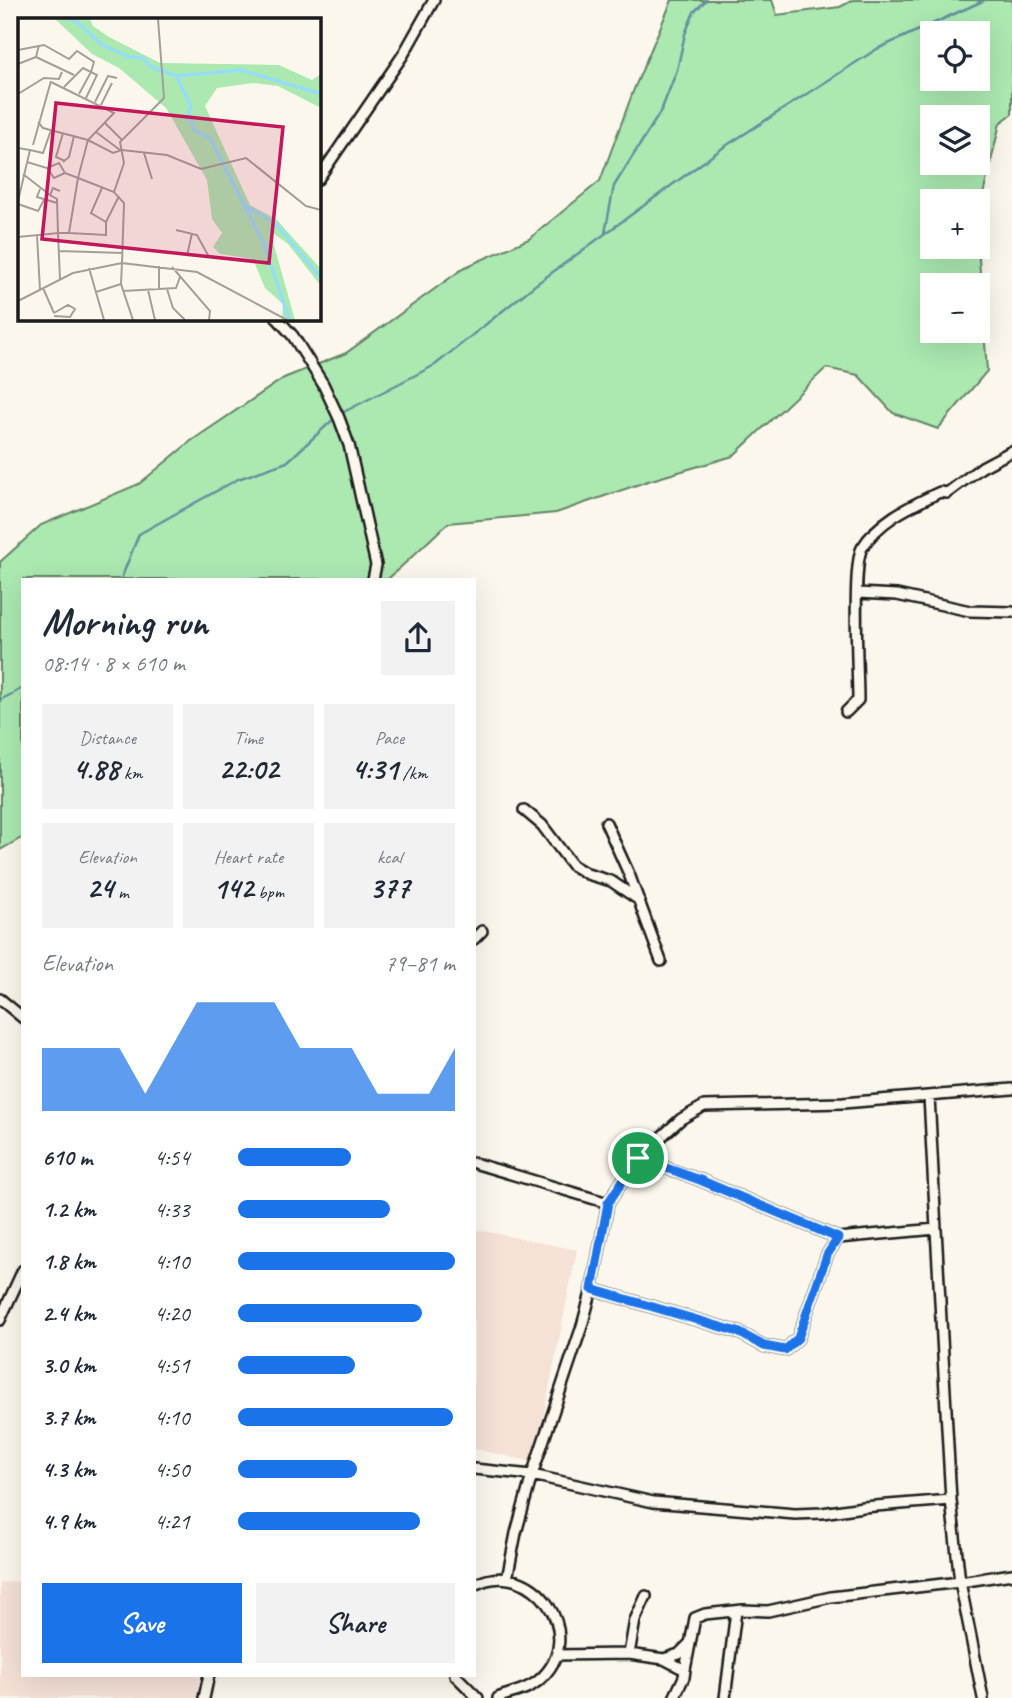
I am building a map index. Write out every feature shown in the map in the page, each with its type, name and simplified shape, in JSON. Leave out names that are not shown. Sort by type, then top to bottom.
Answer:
[{"type":"street","points":[[320,176],[403,55],[434,0]]},
{"type":"street","points":[[279,320],[293,336],[323,384],[349,445],[376,565],[373,578]]},
{"type":"street","points":[[846,712],[858,700],[857,593],[860,551],[881,524],[940,492],[947,493],[982,467],[1012,451]]},
{"type":"street","points":[[857,593],[897,595],[970,611],[1012,612]]},
{"type":"street","points":[[524,810],[542,825],[572,864],[587,874],[611,881],[639,900]]},
{"type":"street","points":[[606,823],[639,900],[661,961]]},
{"type":"street","points":[[476,937],[482,931]]},
{"type":"street","points":[[0,999],[21,1016]]},
{"type":"street","points":[[507,1579],[518,1523],[532,1475],[564,1383],[592,1289],[608,1203],[638,1158],[681,1119],[704,1106],[843,1103],[1012,1089]]},
{"type":"street","points":[[929,1096],[951,1500],[960,1582],[983,1698]]},
{"type":"street","points":[[638,1158],[700,1180],[838,1238],[936,1228]]},
{"type":"street","points":[[476,1164],[608,1203]]},
{"type":"street","points":[[592,1289],[738,1332],[764,1346],[785,1350],[798,1338],[827,1255],[838,1238]]},
{"type":"street","points":[[1,1315],[21,1274]]},
{"type":"street","points":[[476,1469],[532,1475],[653,1502],[795,1514],[951,1500]]},
{"type":"street","points":[[674,1698],[684,1677],[695,1618],[705,1614],[768,1611],[831,1597],[1012,1574]]},
{"type":"street","points":[[476,1585],[497,1579],[527,1585],[544,1598],[555,1615],[560,1635],[556,1656],[549,1670],[523,1691],[498,1698]]},
{"type":"street","points":[[629,1654],[635,1620],[646,1596]]},
{"type":"street","points":[[725,1698],[736,1611]]},
{"type":"street","points":[[664,1659],[679,1654],[690,1642]]},
{"type":"street","points":[[556,1656],[629,1654],[664,1659],[685,1670]]},
{"type":"street","points":[[204,1698],[209,1677]]},
{"type":"street","points":[[458,1677],[478,1698]]},
{"type":"shaded area","points":[[476,1229],[577,1250],[534,1462],[476,1449]]},
{"type":"shaded area","points":[[21,1581],[21,1677],[200,1677],[197,1698],[0,1698],[0,1583]]},
{"type":"green space","points":[[672,0],[772,0],[777,15],[840,7],[853,0],[1012,0],[1012,114],[1000,123],[990,165],[990,105],[920,105],[920,175],[988,175],[984,189],[920,189],[920,259],[979,259],[980,273],[920,273],[920,343],[985,343],[987,371],[938,429],[893,413],[858,375],[826,368],[733,456],[648,481],[556,513],[448,523],[389,578],[21,578],[21,838],[0,850],[0,562],[41,525],[139,484],[191,441],[284,378],[346,353],[465,267],[529,239],[600,181],[634,89]]},
{"type":"waterway","points":[[605,233],[614,186],[661,111],[677,70],[685,34],[694,12],[706,0]]},
{"type":"waterway","points":[[121,578],[139,534],[238,479],[287,462],[338,415],[435,365],[535,285],[724,147],[877,49],[985,0]]},
{"type":"waterway","points":[[0,700],[21,689]]},
{"type":"route","points":[[638,1158],[700,1180],[838,1238],[827,1255],[798,1338],[785,1350],[764,1346],[738,1332],[592,1289],[608,1203],[638,1158]]}]
